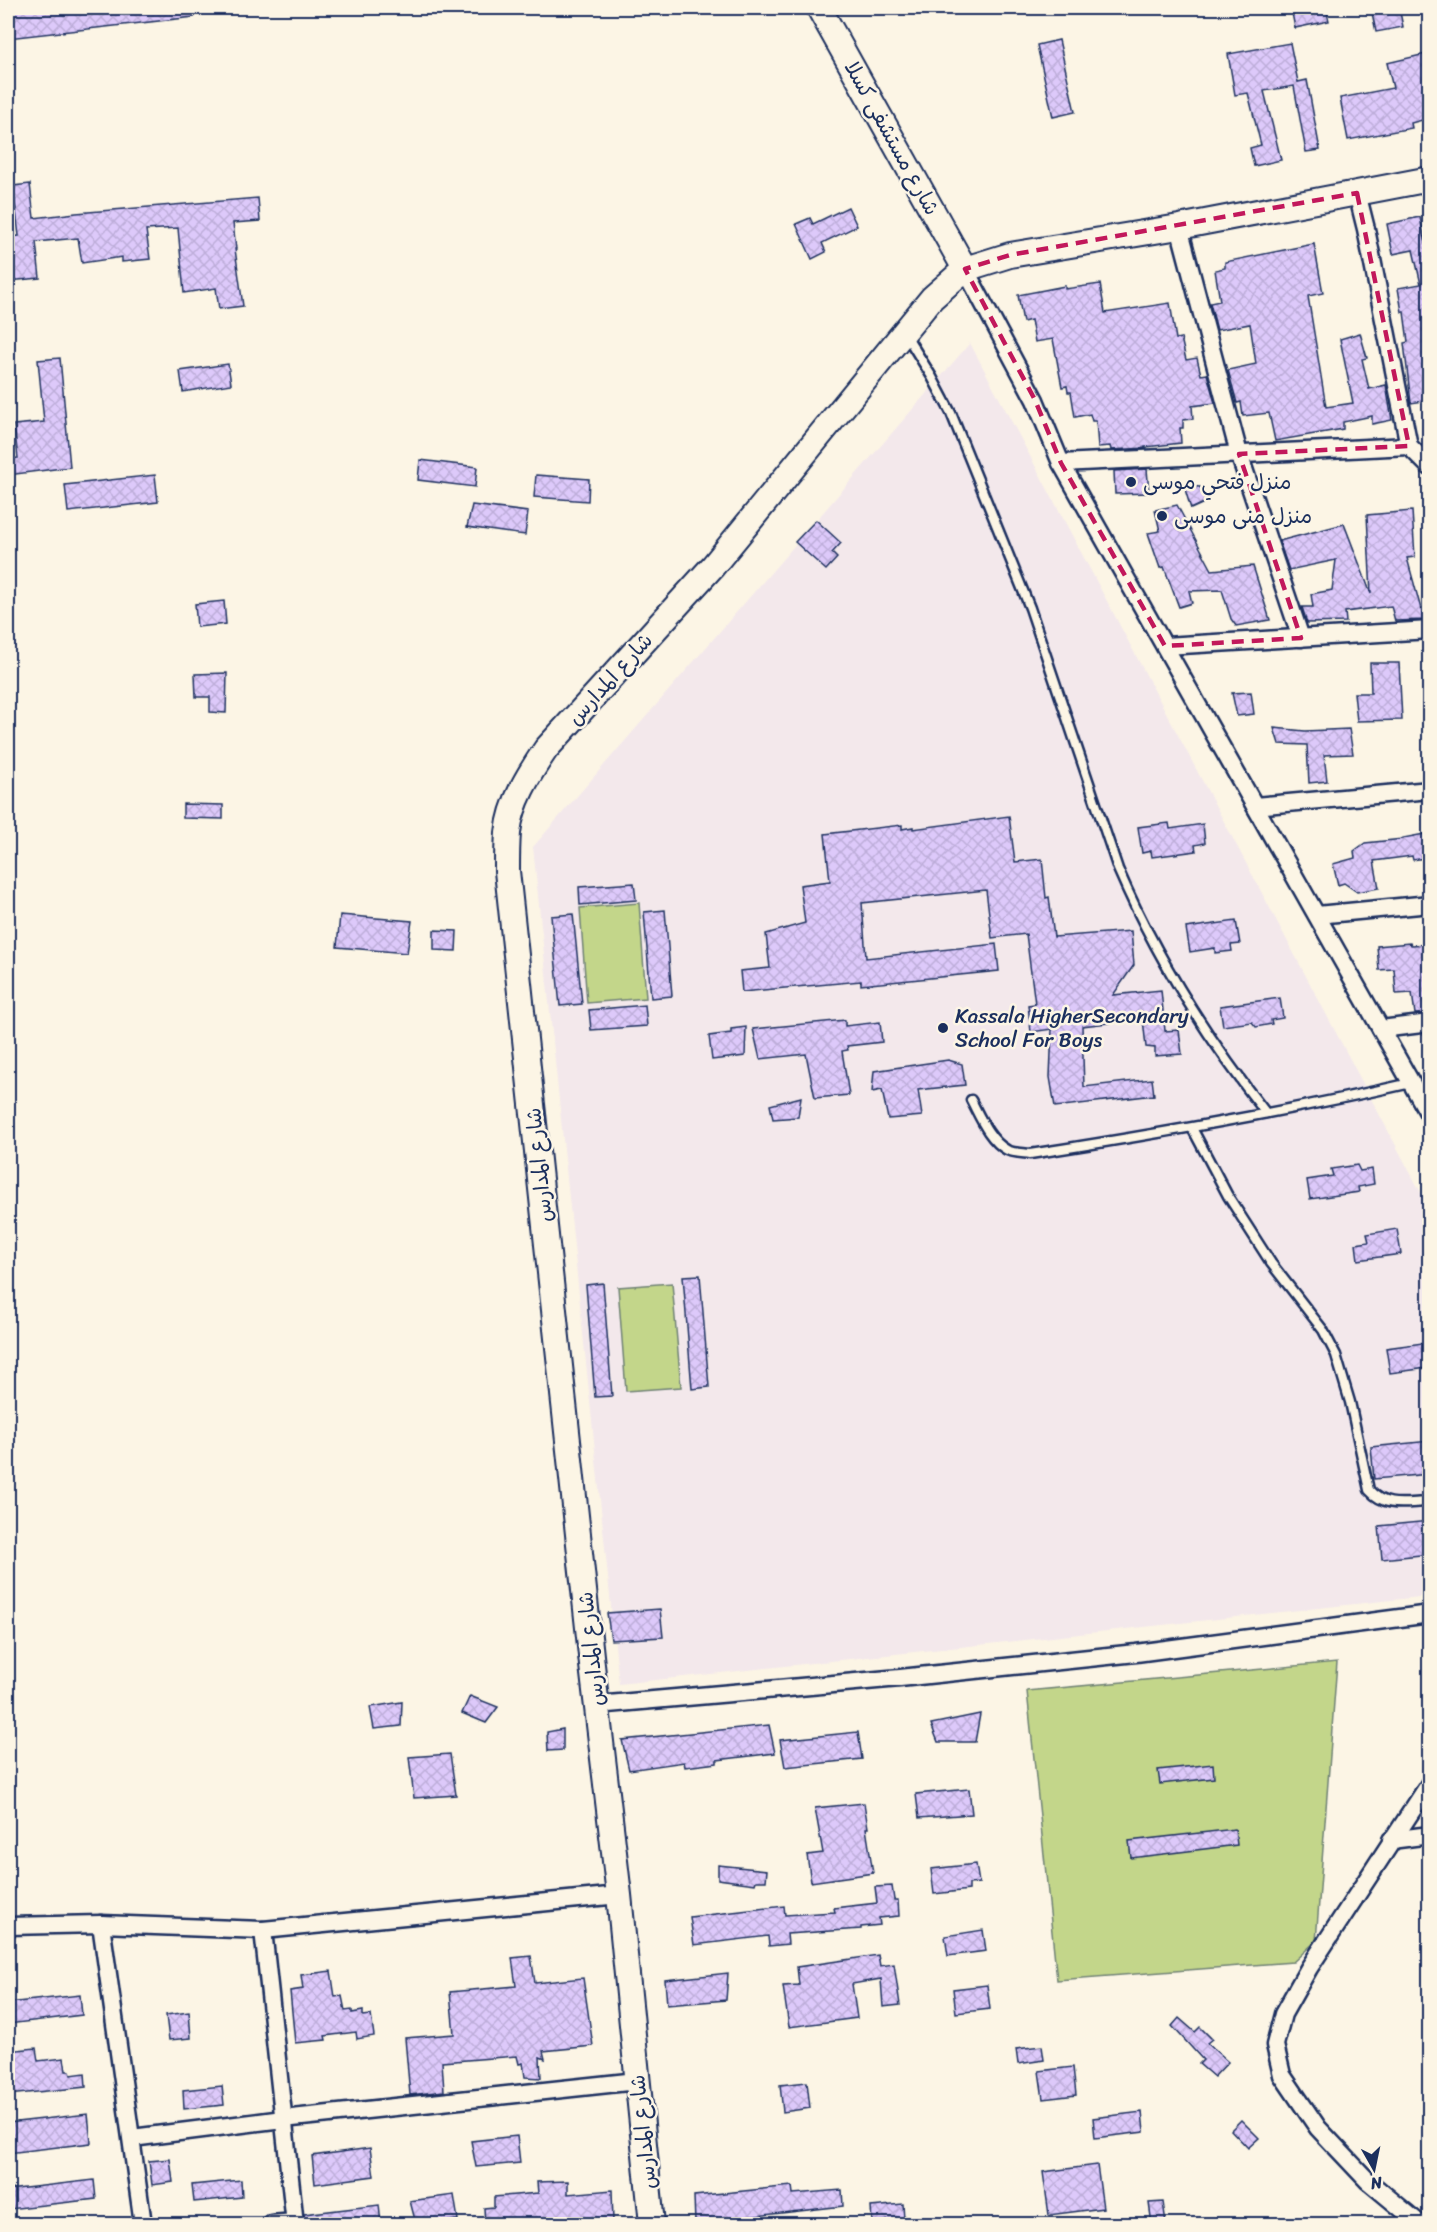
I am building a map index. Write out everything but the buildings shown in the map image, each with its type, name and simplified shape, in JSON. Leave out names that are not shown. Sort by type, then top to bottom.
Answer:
[{"type":"street","name":"شارع مستشفى كسلا","points":[[819,8],[965,269]]},
{"type":"street","points":[[1430,179],[1179,227],[1010,255],[965,269],[1035,400],[1061,463],[1430,1116]]},
{"type":"street","points":[[1357,193],[1409,446],[1430,467]]},
{"type":"street","points":[[1179,227],[1239,454],[1301,638]]},
{"type":"street","name":"شارع المدارس","points":[[652,2224],[619,1895],[507,871],[508,831],[527,776],[546,749],[713,566],[932,297],[965,269]]},
{"type":"street","points":[[1061,463],[1409,446]]},
{"type":"street","points":[[1165,646],[1430,630]]},
{"type":"street","points":[[1255,806],[1430,790]]},
{"type":"street","points":[[1317,915],[1430,904]]},
{"type":"street","points":[[1381,1029],[1430,1023]]},
{"type":"street","points":[[597,1705],[900,1678],[1124,1654],[1430,1614]]},
{"type":"street","points":[[1420,2224],[1368,2181],[1317,2128],[1282,2075],[1275,2045],[1283,2014],[1309,1968],[1430,1783]]},
{"type":"street","points":[[1391,1840],[1430,1835]]},
{"type":"street","points":[[8,1926],[101,1924],[263,1930],[619,1895]]},
{"type":"street","points":[[101,1924],[143,2224]]},
{"type":"street","points":[[263,1930],[295,2223],[271,2224]]},
{"type":"street","points":[[132,2138],[283,2119],[637,2081]]},
{"type":"lane","points":[[904,332],[951,413],[1030,608],[1118,870],[1134,907],[1153,944],[1194,1012],[1236,1076],[1266,1113]]},
{"type":"lane","points":[[971,1100],[984,1126],[996,1141],[1008,1150],[1030,1154],[1192,1128],[1411,1083]]},
{"type":"lane","points":[[1192,1128],[1228,1197],[1271,1263],[1323,1330],[1336,1355],[1350,1402],[1369,1490],[1378,1500],[1389,1503],[1426,1502]]},
{"type":"highlighted area","points":[[1357,193],[1409,446],[1239,454],[1301,638],[1165,646],[1061,463],[1035,400],[965,269],[1010,255]]},
{"type":"shaded area","name":"Kassala HigherSecondary School For Boys","points":[[970,343],[1429,1208],[1429,1596],[619,1684],[533,847]]},
{"type":"green space","points":[[639,903],[646,998],[587,1003],[580,908]]},
{"type":"green space","points":[[672,1283],[681,1387],[626,1391],[618,1287]]},
{"type":"green space","points":[[1337,1662],[1316,1941],[1293,1962],[1057,1980],[1027,1691]]},
{"type":"place","name":"منزل فتحي موسى","points":[[1131,482]]},
{"type":"place","name":"منزل منى موسى","points":[[1162,516]]},
{"type":"place","name":"Kassala HigherSecondary School For Boys","points":[[943,1028]]}]
